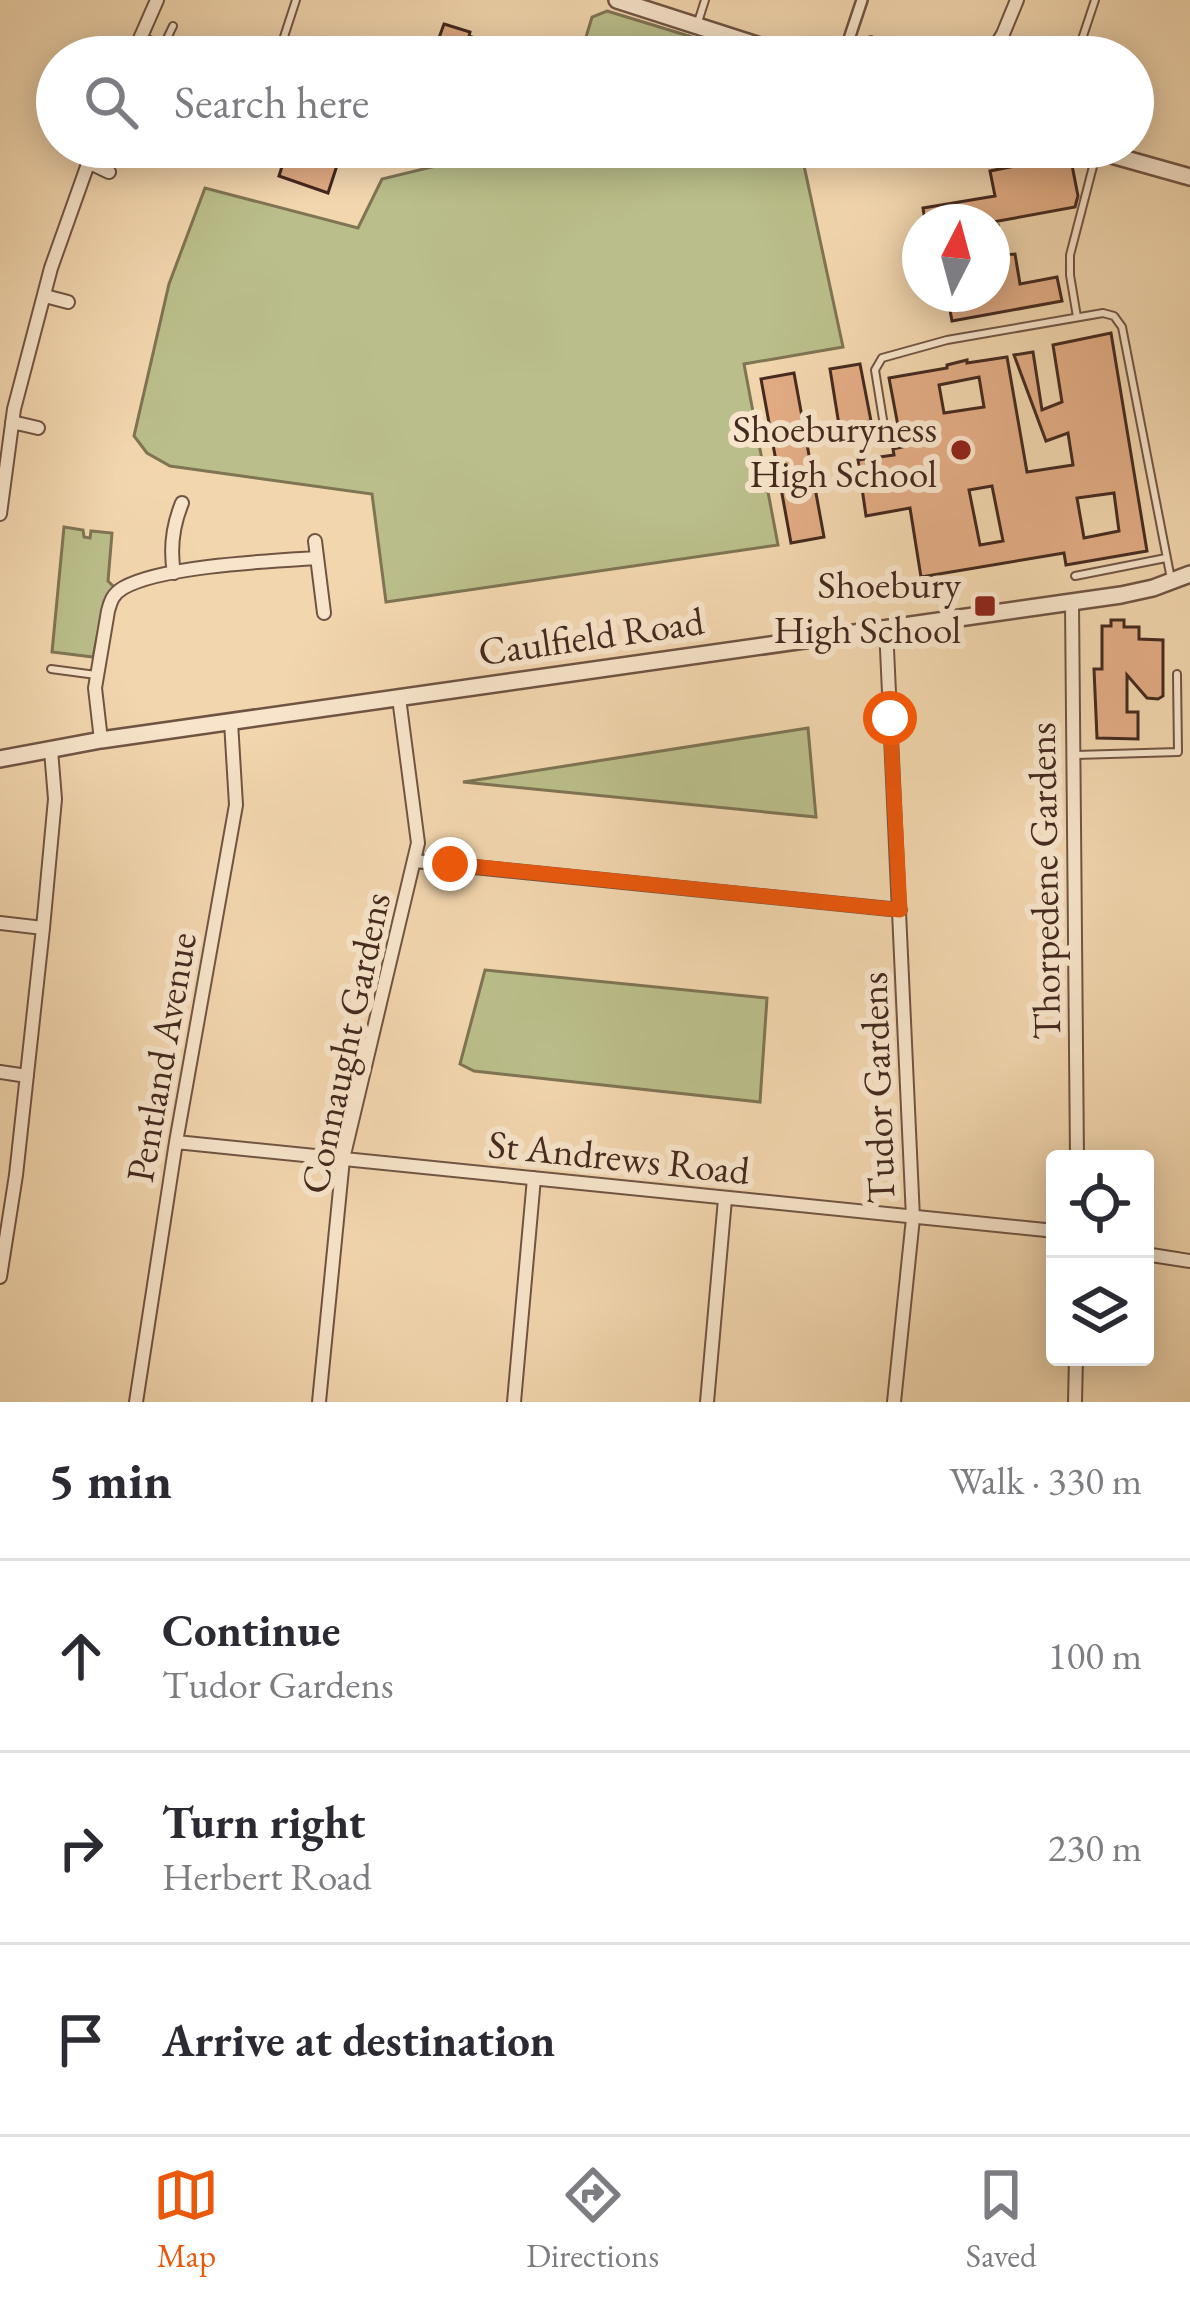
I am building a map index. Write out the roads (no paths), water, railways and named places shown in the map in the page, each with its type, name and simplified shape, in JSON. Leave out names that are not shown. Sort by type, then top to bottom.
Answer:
[{"type":"street","points":[[141,36],[157,0]]},
{"type":"street","points":[[616,0],[728,36]]},
{"type":"street","points":[[850,36],[862,0]]},
{"type":"street","points":[[1002,36],[1017,0]]},
{"type":"street","points":[[0,514],[12,422],[51,268],[86,168]]},
{"type":"street","points":[[101,168],[110,172]]},
{"type":"street","points":[[1154,168],[1190,178]]},
{"type":"street","points":[[45,296],[68,302]]},
{"type":"street","points":[[12,422],[38,428]]},
{"type":"street","points":[[174,573],[171,519],[182,503]]},
{"type":"street","points":[[315,541],[324,614]]},
{"type":"street","points":[[101,740],[95,688],[111,599],[129,585],[174,573],[317,558]]},
{"type":"street","name":"Caulfield Road","points":[[0,759],[101,740],[1072,603],[1121,595],[1190,574]]},
{"type":"street","name":"Thorpedene Gardens","points":[[1072,603],[1078,1150]]},
{"type":"street","name":"Tudor Gardens","points":[[886,627],[913,1219],[894,1402]]},
{"type":"street","name":"Connaught Gardens","points":[[319,1402],[344,1159],[418,843],[399,698]]},
{"type":"street","name":"Pentland Avenue","points":[[136,1402],[236,805],[231,722]]},
{"type":"street","points":[[0,1277],[43,928],[55,799],[51,750]]},
{"type":"street","points":[[415,861],[900,910]]},
{"type":"street","points":[[0,923],[43,928]]},
{"type":"street","points":[[0,1072],[28,1076]]},
{"type":"street","name":"St Andrews Road","points":[[176,1142],[1046,1230]]},
{"type":"street","points":[[514,1402],[533,1178]]},
{"type":"street","points":[[707,1402],[724,1198]]},
{"type":"street","points":[[1154,1255],[1190,1261]]},
{"type":"street","points":[[1075,1402],[1076,1366]]},
{"type":"lane","points":[[284,36],[296,0]]},
{"type":"lane","points":[[697,26],[705,0]]},
{"type":"lane","points":[[1083,36],[1095,0]]},
{"type":"lane","points":[[168,36],[173,26]]},
{"type":"lane","points":[[1077,317],[1070,255],[1086,168]]},
{"type":"lane","points":[[886,438],[876,376],[882,358],[947,340],[1108,313],[1122,327],[1172,581]]},
{"type":"lane","points":[[1075,576],[1166,558]]},
{"type":"lane","points":[[51,669],[96,675]]},
{"type":"lane","points":[[1072,755],[1178,752],[1178,674]]},
{"type":"place","name":"Shoeburyness High School","points":[[961,450]]},
{"type":"place","name":"Shoebury High School","points":[[985,606]]}]
